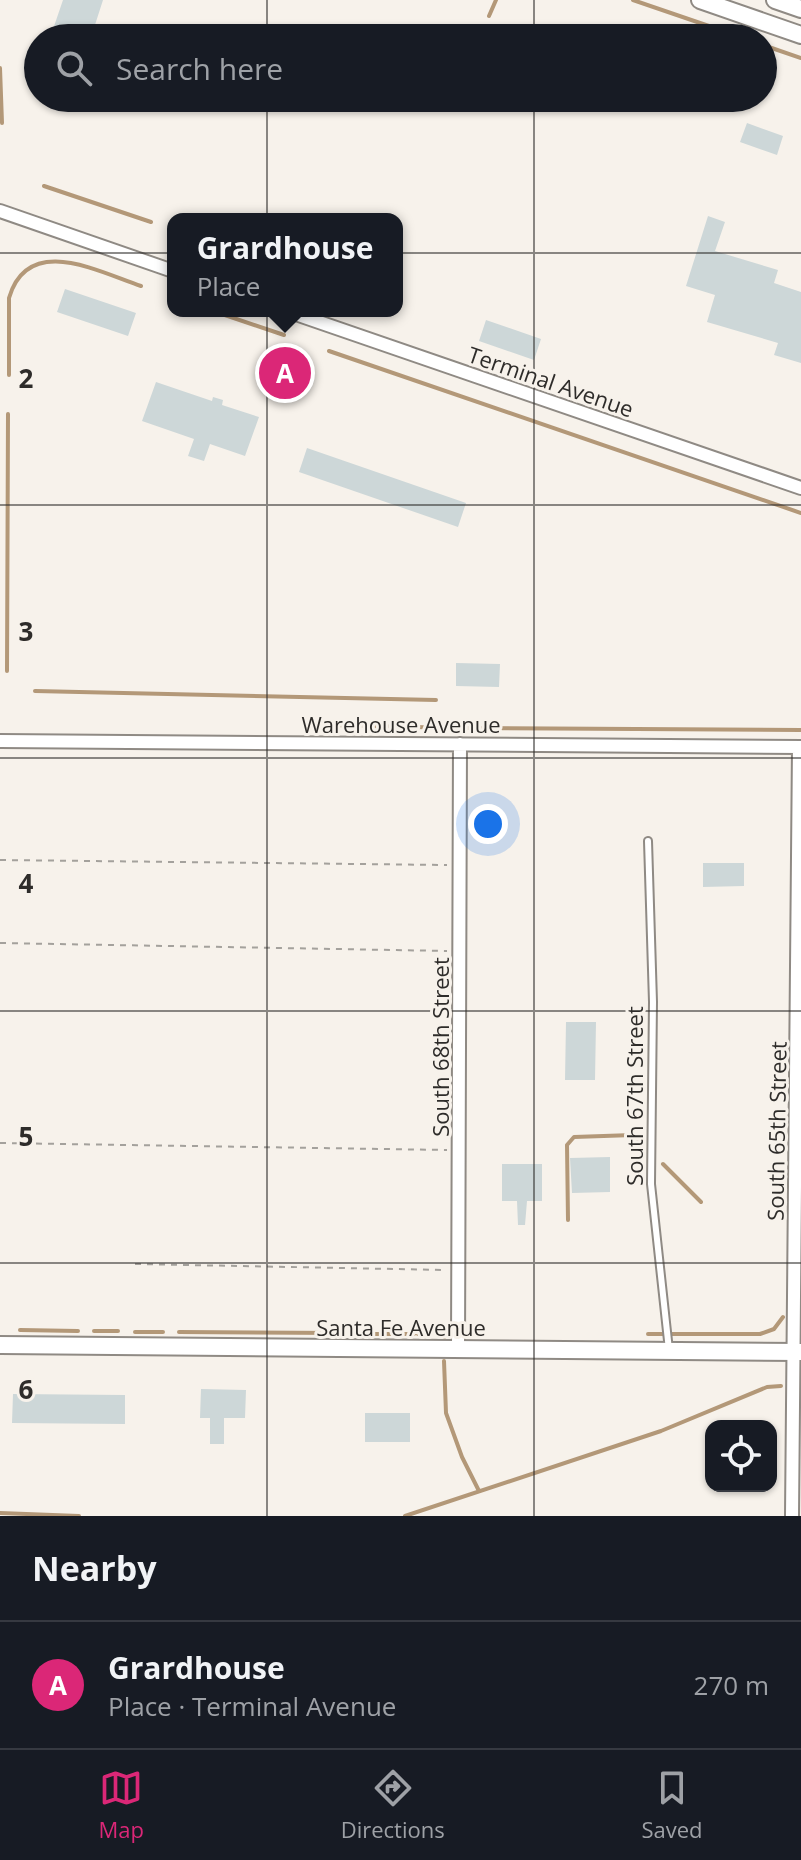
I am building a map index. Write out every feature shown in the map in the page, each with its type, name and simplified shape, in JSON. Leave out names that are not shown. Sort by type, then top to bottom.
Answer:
[{"type":"street","points":[[700,0],[769,24]]},
{"type":"street","points":[[788,3],[778,27],[801,35]]},
{"type":"street","points":[[0,211],[167,269]]},
{"type":"street","name":"Terminal Avenue","points":[[304,317],[801,488]]},
{"type":"street","name":"Warehouse Avenue","points":[[0,741],[800,747]]},
{"type":"street","name":"South 68th Street","points":[[458,1349],[460,744]]},
{"type":"street","name":"South 65th Street","points":[[792,1516],[797,1488],[800,747]]},
{"type":"street","name":"Santa Fe Avenue","points":[[0,1345],[798,1352]]},
{"type":"lane","name":"South 67th Street","points":[[648,841],[653,1002],[651,1184],[669,1350]]},
{"type":"path","points":[[0,860],[460,865]]},
{"type":"path","points":[[0,943],[460,952]]},
{"type":"path","points":[[0,1143],[459,1150]]},
{"type":"path","points":[[135,1264],[458,1270]]},
{"type":"building","points":[[63,0],[103,0],[95,24],[55,24]]},
{"type":"building","points":[[747,123],[783,136],[777,155],[740,142]]},
{"type":"building","points":[[708,216],[725,222],[715,251],[778,270],[774,283],[801,292],[801,363],[774,355],[778,343],[707,322],[715,295],[686,286]]},
{"type":"building","points":[[65,289],[136,313],[128,336],[57,312]]},
{"type":"building","points":[[486,320],[541,339],[534,360],[479,341]]},
{"type":"building","points":[[156,382],[212,401],[213,397],[223,400],[222,405],[259,417],[245,456],[210,444],[204,461],[188,456],[194,439],[142,421]]},
{"type":"building","points":[[307,448],[466,503],[458,527],[299,472]]},
{"type":"building","points":[[456,663],[500,664],[499,687],[456,686]]},
{"type":"building","points":[[703,863],[744,863],[744,886],[703,887]]},
{"type":"building","points":[[566,1022],[596,1022],[595,1080],[565,1080]]},
{"type":"building","points":[[610,1157],[610,1192],[572,1193],[570,1158]]},
{"type":"building","points":[[502,1164],[542,1164],[542,1201],[527,1201],[525,1225],[518,1225],[517,1201],[502,1201]]},
{"type":"building","points":[[201,1389],[246,1390],[245,1418],[224,1418],[224,1444],[210,1444],[210,1418],[200,1418]]},
{"type":"building","points":[[13,1394],[125,1395],[125,1424],[12,1423]]},
{"type":"building","points":[[365,1413],[410,1413],[410,1442],[365,1442]]},
{"type":"waterway","points":[[489,16],[496,0]]},
{"type":"waterway","points":[[633,0],[703,24]]},
{"type":"waterway","points":[[777,50],[801,58]]},
{"type":"waterway","points":[[0,68],[2,123]]},
{"type":"waterway","points":[[44,186],[151,222]]},
{"type":"waterway","points":[[9,375],[9,298],[18,278],[32,267],[48,262],[66,262],[141,286]]},
{"type":"waterway","points":[[231,317],[284,335]]},
{"type":"waterway","points":[[329,351],[801,513]]},
{"type":"waterway","points":[[7,671],[8,414]]},
{"type":"waterway","points":[[35,691],[436,700]]},
{"type":"waterway","points":[[320,725],[801,730]]},
{"type":"waterway","points":[[568,1220],[567,1145],[574,1137],[633,1135],[640,1141]]},
{"type":"waterway","points":[[663,1164],[701,1202]]},
{"type":"waterway","points":[[648,1334],[760,1334],[774,1329],[783,1317]]},
{"type":"waterway","points":[[20,1330],[78,1331]]},
{"type":"waterway","points":[[94,1331],[118,1331]]},
{"type":"waterway","points":[[135,1332],[163,1332]]},
{"type":"waterway","points":[[179,1332],[339,1333]]},
{"type":"waterway","points":[[361,1334],[370,1334]]},
{"type":"waterway","points":[[374,1334],[414,1334]]},
{"type":"waterway","points":[[418,1334],[430,1334]]},
{"type":"waterway","points":[[437,1334],[444,1334],[444,1337]]},
{"type":"waterway","points":[[444,1361],[446,1413],[462,1457],[479,1491]]},
{"type":"waterway","points":[[405,1516],[661,1431],[767,1387],[781,1386]]},
{"type":"waterway","points":[[0,1513],[79,1516]]},
{"type":"place","name":"Grardhouse","points":[[285,373]]}]
